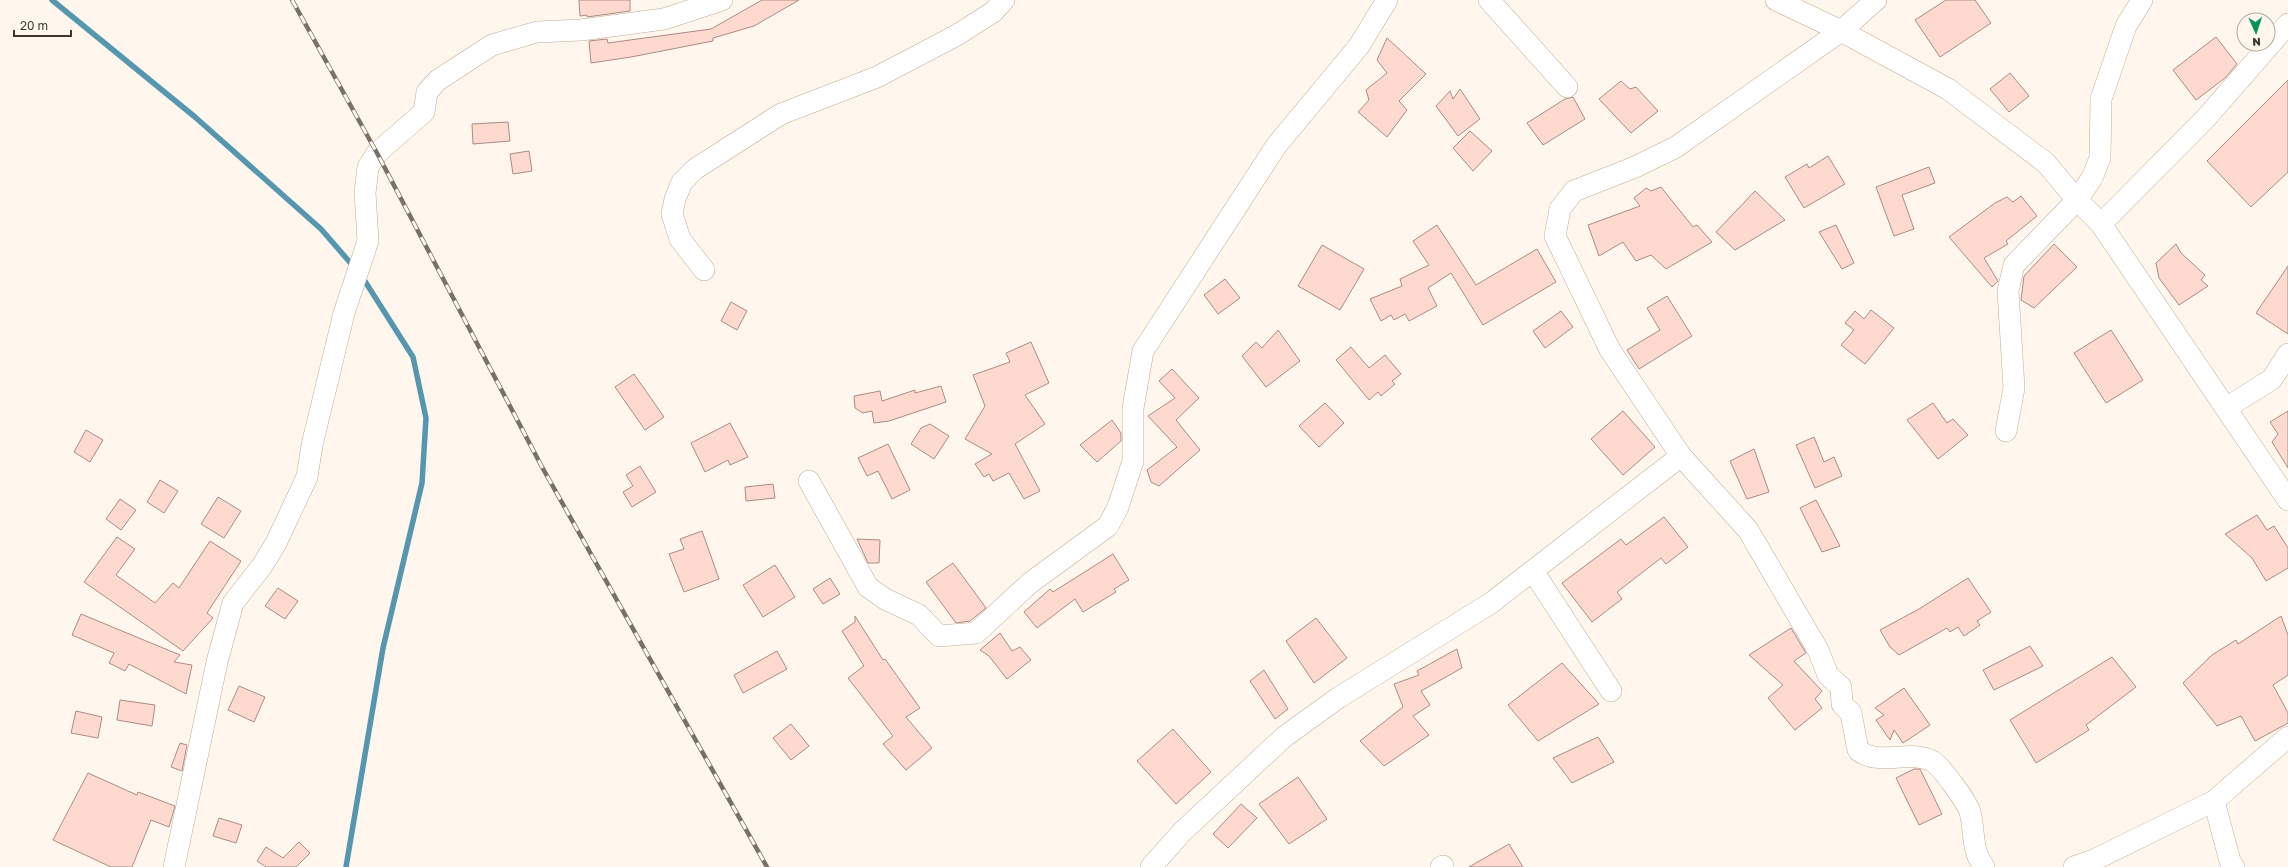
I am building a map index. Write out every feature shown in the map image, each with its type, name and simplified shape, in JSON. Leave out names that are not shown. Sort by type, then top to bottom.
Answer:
[{"type":"street","points":[[174,867],[217,662],[233,603],[262,566],[276,543],[307,477],[312,445],[344,313],[368,241],[365,193],[368,167],[377,153],[424,112],[427,92],[438,80],[492,45],[537,32],[581,30],[664,19],[722,0]]},
{"type":"street","points":[[704,270],[680,240],[672,214],[675,199],[682,182],[696,169],[781,114],[877,77],[957,35],[993,12],[1004,0]]},
{"type":"street","points":[[809,481],[868,587],[885,599],[919,615],[939,636],[964,635],[976,632],[1030,583],[1108,526],[1118,506],[1133,461],[1133,408],[1143,351],[1276,146],[1359,46],[1386,0]]},
{"type":"street","points":[[1488,0],[1568,87]]},
{"type":"street","points":[[1776,0],[1841,31],[1948,89],[2046,162],[2077,200],[2101,224],[2288,500]]},
{"type":"street","points":[[1876,0],[1841,31],[1676,147],[1636,167],[1574,191],[1560,209],[1555,236],[1610,350],[1681,456],[1748,530],[1760,547],[1818,650],[1828,675],[1841,687],[1842,704],[1851,713],[1858,750],[1869,757],[1917,758],[1931,760],[1942,768],[1970,811],[1976,858],[1984,867]]},
{"type":"street","points":[[2006,431],[2014,388],[2008,291],[2014,266],[2077,200],[2092,178],[2100,158],[2101,99],[2126,26],[2142,0]]},
{"type":"street","points":[[2101,224],[2206,118],[2288,24]]},
{"type":"street","points":[[2226,408],[2272,379],[2288,354]]},
{"type":"street","points":[[1151,867],[1182,832],[1284,737],[1338,698],[1491,603],[1681,456]]},
{"type":"street","points":[[1533,571],[1611,691]]},
{"type":"street","points":[[2074,867],[2094,860],[2214,801],[2288,737]]},
{"type":"street","points":[[2214,801],[2230,862],[2234,867]]},
{"type":"building","points":[[579,0],[630,0],[630,11],[587,17],[587,15],[580,16]]},
{"type":"building","points":[[762,0],[799,0],[754,26],[713,38],[713,41],[591,63],[589,41],[607,39],[608,43],[711,29]]},
{"type":"building","points":[[1946,0],[1975,0],[1991,23],[1940,57],[1915,20]]},
{"type":"building","points":[[2216,37],[2237,64],[2225,78],[2196,100],[2173,70]]},
{"type":"building","points":[[1387,38],[1426,74],[1399,101],[1407,110],[1387,137],[1358,112],[1369,100],[1366,90],[1387,73],[1377,60]]},
{"type":"building","points":[[2010,73],[2029,96],[2009,112],[1990,89]]},
{"type":"building","points":[[2288,80],[2288,172],[2251,207],[2207,161]]},
{"type":"building","points":[[1621,81],[1630,89],[1636,87],[1658,111],[1631,133],[1599,99]]},
{"type":"building","points":[[1460,89],[1480,119],[1458,136],[1436,106],[1450,91],[1453,99]]},
{"type":"building","points":[[1573,97],[1585,119],[1543,145],[1527,123],[1565,99]]},
{"type":"building","points":[[508,122],[510,141],[473,144],[472,124]]},
{"type":"building","points":[[1470,131],[1492,151],[1473,171],[1453,148]]},
{"type":"building","points":[[529,151],[532,171],[513,174],[510,154]]},
{"type":"building","points":[[1828,156],[1845,184],[1804,208],[1785,177],[1807,164],[1809,168]]},
{"type":"building","points":[[1929,167],[1935,183],[1902,195],[1914,229],[1894,236],[1876,187]]},
{"type":"building","points":[[1661,187],[1693,227],[1697,225],[1712,242],[1666,269],[1651,255],[1636,261],[1623,242],[1599,256],[1588,225],[1640,206],[1634,198],[1646,188],[1651,191]]},
{"type":"building","points":[[1755,191],[1785,220],[1735,250],[1716,232]]},
{"type":"building","points":[[2021,196],[2037,216],[2006,241],[2008,244],[1984,258],[1998,281],[1992,287],[1949,237],[1995,203],[2007,197],[2013,202]]},
{"type":"building","points":[[1437,225],[1476,285],[1537,249],[1556,282],[1483,325],[1451,273],[1428,288],[1437,306],[1409,321],[1405,314],[1394,320],[1391,315],[1381,321],[1370,299],[1402,286],[1400,279],[1429,265],[1413,241]]},
{"type":"building","points":[[1836,225],[1854,263],[1842,269],[1819,232]]},
{"type":"building","points":[[2054,244],[2077,267],[2034,308],[2021,300],[2024,276]]},
{"type":"building","points":[[2176,244],[2181,253],[2205,275],[2201,280],[2208,286],[2179,305],[2159,278],[2156,263]]},
{"type":"building","points":[[1322,245],[1364,269],[1340,310],[1298,286]]},
{"type":"building","points":[[2288,266],[2288,334],[2256,313]]},
{"type":"building","points":[[1225,279],[1240,298],[1218,314],[1204,295]]},
{"type":"building","points":[[1667,296],[1692,336],[1639,369],[1627,350],[1660,330],[1647,308]]},
{"type":"building","points":[[731,302],[747,311],[737,330],[721,321]]},
{"type":"building","points":[[1871,310],[1894,328],[1865,364],[1841,345],[1854,330],[1845,323],[1855,311],[1864,319]]},
{"type":"building","points":[[1561,311],[1573,327],[1545,348],[1533,331]]},
{"type":"building","points":[[1278,330],[1300,361],[1266,387],[1242,356],[1256,342],[1262,348]]},
{"type":"building","points":[[2111,330],[2143,380],[2106,403],[2074,353]]},
{"type":"building","points":[[1031,342],[1049,383],[1025,395],[1045,424],[1015,444],[1040,491],[1024,499],[1009,473],[993,481],[989,474],[984,477],[975,464],[992,454],[965,439],[985,406],[973,375],[1010,362],[1006,353]]},
{"type":"building","points":[[1351,347],[1369,368],[1385,355],[1401,374],[1392,381],[1395,384],[1381,396],[1378,392],[1369,400],[1336,360]]},
{"type":"building","points":[[1172,369],[1199,398],[1176,420],[1200,450],[1159,486],[1151,482],[1147,470],[1177,447],[1148,416],[1175,398],[1159,381]]},
{"type":"building","points":[[634,374],[664,417],[645,430],[615,387]]},
{"type":"building","points":[[941,386],[946,402],[889,421],[874,423],[872,411],[863,413],[855,408],[854,396],[880,391],[882,401],[915,390],[915,393]]},
{"type":"building","points":[[1325,403],[1344,423],[1319,447],[1299,426]]},
{"type":"building","points":[[1933,403],[1947,423],[1953,419],[1968,435],[1938,459],[1907,420]]},
{"type":"building","points":[[1623,411],[1655,447],[1623,475],[1591,439]]},
{"type":"building","points":[[2288,411],[2288,468],[2272,442],[2278,434],[2270,422]]},
{"type":"building","points":[[1112,420],[1121,433],[1121,441],[1097,462],[1080,445]]},
{"type":"building","points":[[730,423],[748,457],[730,465],[728,460],[705,472],[691,443]]},
{"type":"building","points":[[930,424],[949,436],[934,459],[911,444],[921,428]]},
{"type":"building","points":[[86,430],[103,440],[90,462],[74,452]]},
{"type":"building","points":[[1814,437],[1824,462],[1834,457],[1842,476],[1815,488],[1796,445]]},
{"type":"building","points":[[888,444],[910,490],[892,499],[878,471],[867,476],[858,458]]},
{"type":"building","points":[[1754,449],[1769,492],[1747,499],[1730,461]]},
{"type":"building","points":[[640,466],[656,492],[632,507],[623,492],[633,486],[626,475]]},
{"type":"building","points":[[160,480],[178,491],[164,513],[147,502]]},
{"type":"building","points":[[773,484],[775,498],[746,501],[745,487]]},
{"type":"building","points":[[218,497],[241,511],[224,538],[201,524]]},
{"type":"building","points":[[120,499],[136,510],[121,530],[106,519]]},
{"type":"building","points":[[1816,500],[1840,546],[1822,552],[1800,508]]},
{"type":"building","points":[[2257,515],[2267,530],[2274,526],[2288,548],[2288,568],[2266,581],[2252,558],[2225,534]]},
{"type":"building","points":[[1664,517],[1688,547],[1666,564],[1661,558],[1617,592],[1622,599],[1592,622],[1562,583],[1621,539],[1626,545]]},
{"type":"building","points":[[702,531],[719,579],[684,592],[669,554],[684,549],[680,539]]},
{"type":"building","points":[[117,537],[135,549],[116,575],[155,603],[173,583],[179,588],[210,541],[241,561],[207,613],[213,618],[183,651],[84,582]]},
{"type":"building","points":[[857,539],[880,540],[879,563],[868,563]]},
{"type":"building","points":[[1113,554],[1129,580],[1114,589],[1116,592],[1083,612],[1075,599],[1037,628],[1024,612],[1050,589],[1053,592]]},
{"type":"building","points":[[953,563],[986,608],[970,621],[956,623],[926,582]]},
{"type":"building","points":[[775,565],[795,597],[763,617],[743,585]]},
{"type":"building","points":[[830,578],[840,594],[823,604],[813,589]]},
{"type":"building","points":[[1968,578],[1991,612],[1977,621],[1980,625],[1964,636],[1958,627],[1950,632],[1947,628],[1899,655],[1890,647],[1880,630],[1919,609]]},
{"type":"building","points":[[278,588],[298,601],[285,619],[265,606]]},
{"type":"building","points":[[81,614],[180,655],[174,662],[192,665],[186,694],[129,664],[125,671],[109,663],[114,653],[72,635]]},
{"type":"building","points":[[855,616],[883,660],[885,659],[920,708],[906,717],[932,748],[906,770],[883,744],[893,736],[848,678],[864,666],[842,631],[855,622]]},
{"type":"building","points":[[2281,616],[2288,635],[2288,675],[2273,685],[2288,713],[2288,723],[2255,741],[2241,716],[2217,726],[2183,683],[2212,655],[2236,640],[2238,644]]},
{"type":"building","points":[[1316,618],[1347,658],[1314,683],[1286,641]]},
{"type":"building","points":[[1791,628],[1806,653],[1794,661],[1822,691],[1815,699],[1822,708],[1795,730],[1768,698],[1783,685],[1749,655]]},
{"type":"building","points":[[1000,633],[1012,651],[1020,647],[1031,660],[1007,679],[989,656],[980,650]]},
{"type":"building","points":[[2030,646],[2043,666],[1994,690],[1983,670]]},
{"type":"building","points":[[1457,649],[1462,668],[1421,691],[1430,705],[1413,716],[1429,735],[1384,766],[1360,741],[1403,707],[1394,684],[1419,675],[1417,671]]},
{"type":"building","points":[[777,651],[787,669],[743,693],[734,675]]},
{"type":"building","points":[[2112,657],[2136,687],[2086,725],[2089,730],[2036,763],[2010,720]]},
{"type":"building","points":[[1562,663],[1599,704],[1538,741],[1508,705]]},
{"type":"building","points":[[1264,670],[1288,709],[1275,719],[1250,681]]},
{"type":"building","points":[[239,686],[265,697],[254,722],[228,710]]},
{"type":"building","points":[[1904,688],[1930,725],[1903,743],[1894,730],[1890,740],[1876,720],[1884,715],[1875,708]]},
{"type":"building","points":[[120,700],[155,705],[152,726],[117,720]]},
{"type":"building","points":[[76,711],[102,717],[98,738],[71,733]]},
{"type":"building","points":[[791,724],[809,746],[791,760],[773,738]]},
{"type":"building","points":[[1173,729],[1211,772],[1176,804],[1137,761]]},
{"type":"building","points":[[1598,737],[1614,762],[1572,783],[1553,758]]},
{"type":"building","points":[[180,743],[187,745],[182,771],[171,767]]},
{"type":"building","points":[[1914,769],[1920,769],[1942,814],[1919,825],[1896,778]]},
{"type":"building","points":[[88,773],[137,795],[138,792],[175,806],[169,827],[151,820],[132,867],[111,867],[53,840]]},
{"type":"building","points":[[1298,777],[1327,819],[1289,844],[1259,804]]},
{"type":"building","points":[[1241,804],[1257,818],[1228,848],[1213,834]]},
{"type":"building","points":[[219,818],[242,825],[236,843],[213,836]]},
{"type":"building","points":[[299,842],[310,853],[296,867],[266,867],[257,861],[266,847],[283,858]]},
{"type":"building","points":[[1509,844],[1523,867],[1469,867]]},
{"type":"waterway","points":[[52,0],[195,117],[321,229],[354,267]]},
{"type":"waterway","points":[[346,867],[383,648],[422,483],[426,418],[413,357],[361,275]]},
{"type":"railway","points":[[292,0],[377,153],[542,467],[767,867]]}]
